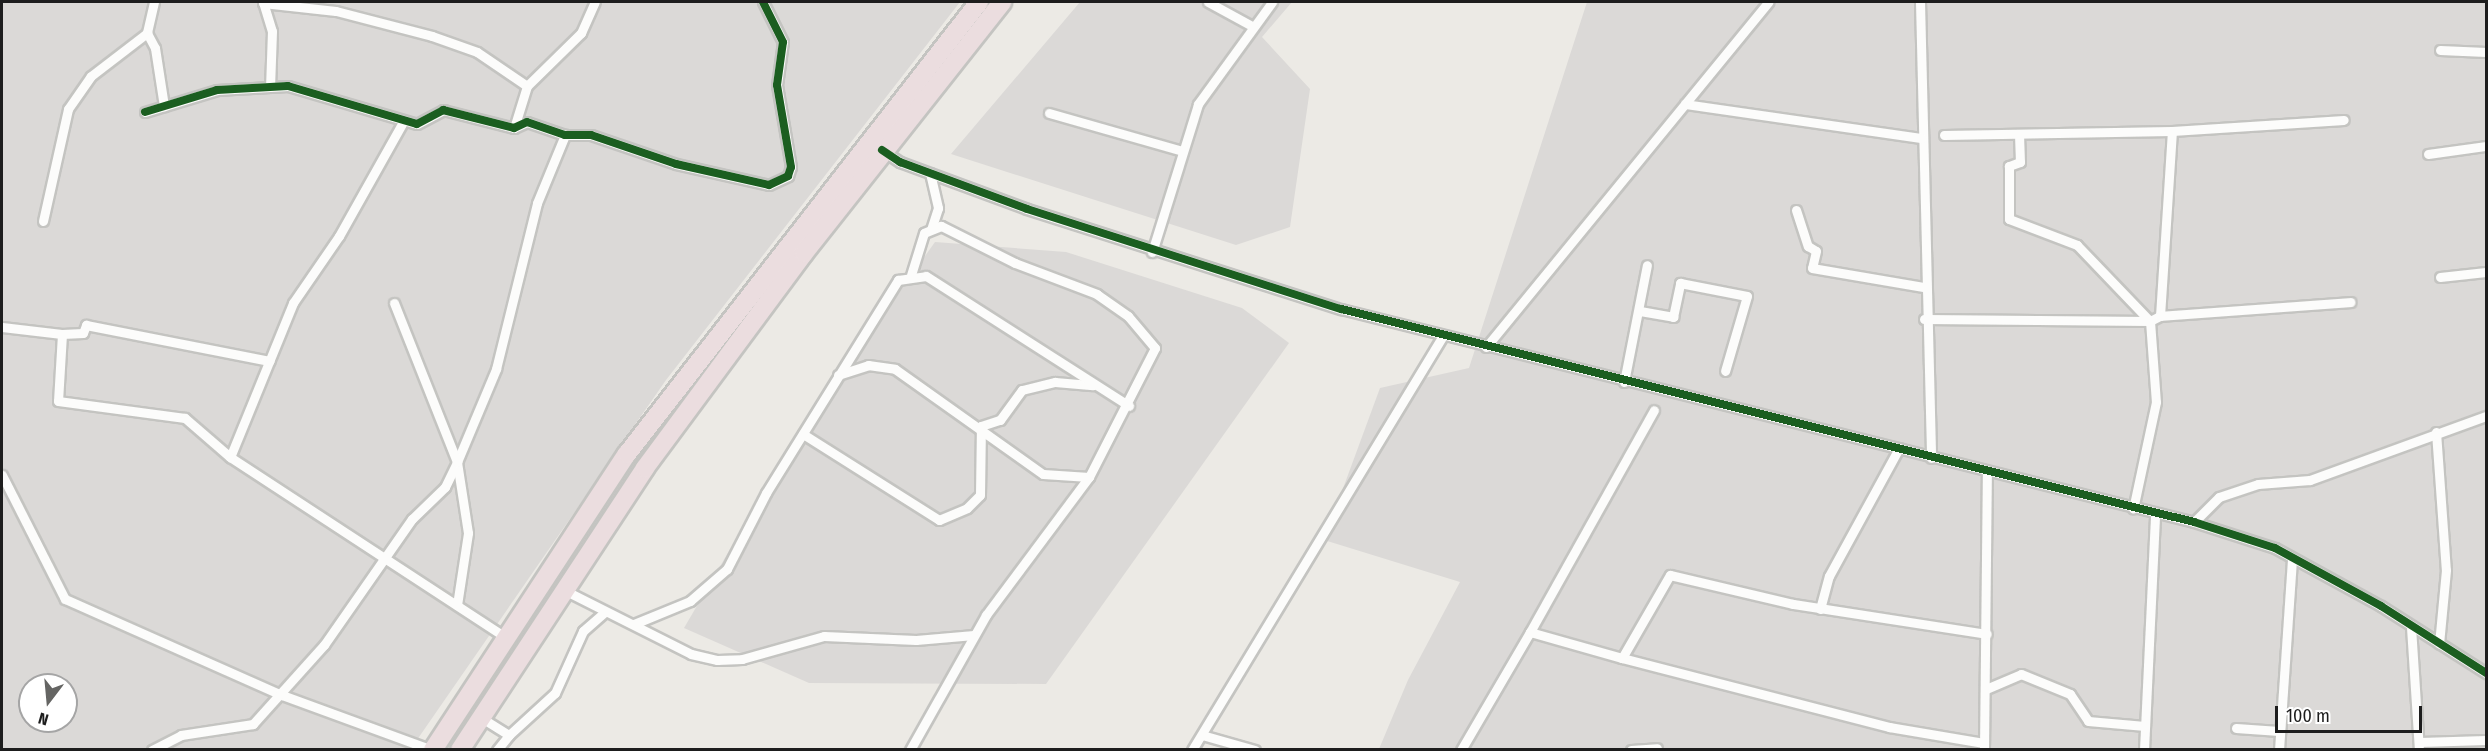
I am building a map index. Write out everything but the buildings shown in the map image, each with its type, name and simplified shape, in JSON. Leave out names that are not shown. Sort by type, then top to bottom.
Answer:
[{"type":"highway","points":[[432,750],[504,636],[627,454],[979,2]]},
{"type":"highway","points":[[460,750],[562,589],[645,468],[882,150],[1002,2]]},
{"type":"highway","points":[[464,699],[482,714]]},
{"type":"street","points":[[43,221],[68,109],[91,75],[147,33],[154,2]]},
{"type":"street","points":[[270,87],[272,31],[263,2],[336,11],[432,36],[477,52],[527,86]]},
{"type":"street","points":[[514,128],[527,86],[581,33],[595,2]]},
{"type":"street","points":[[146,112],[217,90],[288,86],[403,122],[417,124],[443,110],[514,128],[533,123],[565,135],[591,135],[739,179],[769,184],[788,176],[787,121],[777,85],[783,42],[763,2]]},
{"type":"street","points":[[1208,2],[1252,26]]},
{"type":"street","points":[[1152,252],[1198,104],[1252,26],[1272,2]]},
{"type":"street","points":[[1485,347],[1768,2]]},
{"type":"street","points":[[1920,2],[1923,287],[1931,458]]},
{"type":"street","points":[[147,33],[155,48],[164,106]]},
{"type":"street","points":[[2440,50],[2487,52]]},
{"type":"street","points":[[1685,104],[1922,138]]},
{"type":"street","points":[[1049,113],[1182,151]]},
{"type":"street","points":[[1944,135],[2172,131],[2344,120]]},
{"type":"street","points":[[230,457],[293,303],[339,236],[403,122]]},
{"type":"street","points":[[2160,316],[2172,131]]},
{"type":"street","points":[[2019,134],[2020,162],[2009,166],[2009,219],[2077,245],[2150,321],[2156,402],[2133,509]]},
{"type":"street","points":[[152,750],[181,735],[253,724],[282,695],[386,559],[412,519],[445,487],[496,369],[537,203],[565,135]]},
{"type":"street","points":[[2428,154],[2487,146]]},
{"type":"street","points":[[882,150],[930,173],[1152,252],[1442,337],[1899,448],[2155,515],[2194,522],[2292,559],[2487,673]]},
{"type":"street","points":[[930,173],[938,208],[931,229]]},
{"type":"street","points":[[1796,210],[1808,246],[1816,251],[1812,268],[1923,287]]},
{"type":"street","points":[[910,750],[974,635],[1089,477],[1129,406],[1155,348],[1128,316],[1087,288],[1015,263],[947,228],[931,229],[924,233],[911,275]]},
{"type":"street","points":[[1624,382],[1640,311],[1647,265]]},
{"type":"street","points":[[2440,277],[2487,272]]},
{"type":"street","points":[[634,624],[690,601],[720,577],[878,307],[898,280],[911,275],[926,276],[1012,326],[1095,385],[1129,406]]},
{"type":"street","points":[[1640,311],[1673,317],[1680,283],[1747,296],[1725,371]]},
{"type":"street","points":[[1924,319],[2150,321],[2160,316],[2350,302]]},
{"type":"street","points":[[394,303],[457,462],[468,532],[457,605]]},
{"type":"street","points":[[2,327],[62,334],[83,333],[86,325],[270,361]]},
{"type":"street","points":[[62,334],[58,401],[185,418],[230,457],[504,636]]},
{"type":"street","points":[[1192,750],[1442,337]]},
{"type":"street","points":[[838,375],[882,364],[981,426],[1043,474],[1089,477]]},
{"type":"street","points":[[981,426],[1000,420],[1022,390],[1055,382],[1095,385]]},
{"type":"street","points":[[1461,750],[1530,632],[1653,410]]},
{"type":"street","points":[[2194,522],[2219,497],[2259,484],[2310,480],[2436,432],[2487,416]]},
{"type":"street","points":[[803,434],[939,520],[967,508],[980,495],[981,426]]},
{"type":"street","points":[[2436,432],[2446,570],[2439,644]]},
{"type":"street","points":[[1820,609],[1829,576],[1899,448]]},
{"type":"street","points":[[1530,632],[1889,727],[1984,746],[1987,472]]},
{"type":"street","points":[[2,475],[65,599],[282,695],[432,750]]},
{"type":"street","points":[[2144,750],[2155,515]]},
{"type":"street","points":[[2279,750],[2292,559]]},
{"type":"street","points":[[1622,658],[1670,575],[1820,609],[1987,634]]},
{"type":"street","points":[[562,589],[691,654],[717,660],[742,659],[824,636],[916,640],[974,635]]},
{"type":"street","points":[[500,747],[509,735],[555,693],[583,631],[605,612]]},
{"type":"street","points":[[2410,627],[2419,746],[2487,740]]},
{"type":"street","points":[[1986,689],[2021,674],[2070,694],[2088,721],[2145,726]]},
{"type":"street","points":[[482,714],[509,735]]},
{"type":"street","points":[[2236,728],[2280,731]]},
{"type":"street","points":[[1202,735],[1255,750]]},
{"type":"street","points":[[1631,750],[1657,748]]},
{"type":"shaded area","points":[[2,2],[960,2],[666,380],[410,750],[2,749]]},
{"type":"shaded area","points":[[1080,2],[1292,2],[1262,37],[1310,89],[1290,227],[1236,245],[951,154]]},
{"type":"shaded area","points":[[1587,2],[2486,2],[2486,749],[1379,749],[1408,680],[1460,582],[1324,540],[1380,388],[1469,368]]},
{"type":"shaded area","points":[[935,242],[1066,252],[1242,308],[1289,343],[1046,684],[809,683],[684,628],[794,440]]},
{"type":"cycle path","points":[[145,112],[217,90],[288,86],[417,124],[443,110],[514,128],[527,122],[565,135],[591,135],[676,164],[769,185],[788,176],[791,167],[777,85],[783,42],[763,2]]},
{"type":"cycle path","points":[[882,150],[900,162],[1027,209],[1341,309],[2194,522],[2275,548],[2381,606],[2486,673]]}]
